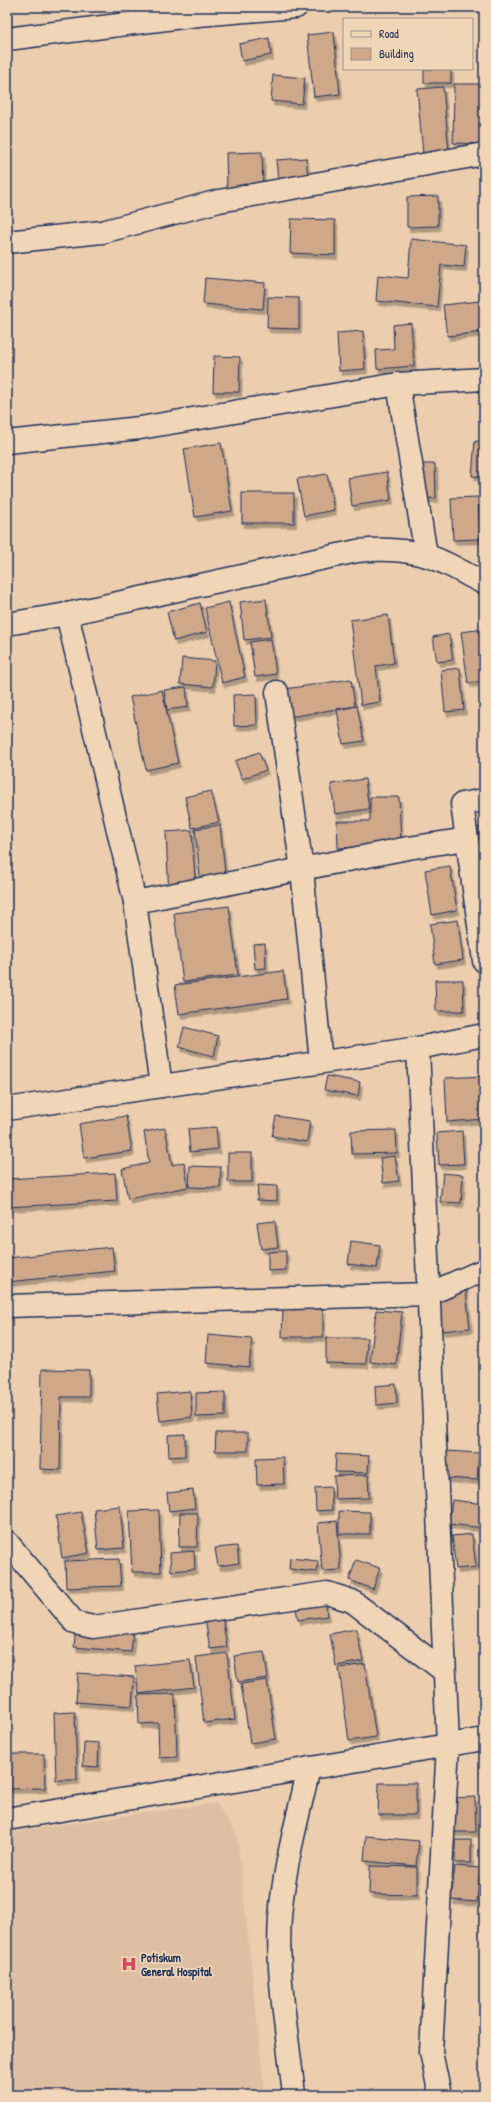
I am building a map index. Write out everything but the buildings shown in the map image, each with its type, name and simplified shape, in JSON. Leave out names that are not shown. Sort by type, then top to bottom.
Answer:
[{"type":"street","points":[[7,39],[198,15],[296,7]]},
{"type":"street","points":[[7,242],[102,232],[219,201],[484,154]]},
{"type":"street","points":[[7,442],[140,428],[398,384],[484,379]]},
{"type":"street","points":[[398,384],[426,555]]},
{"type":"street","points":[[7,624],[67,614],[357,552],[383,548],[416,552],[426,555],[444,562],[484,583]]},
{"type":"street","points":[[67,614],[135,902],[161,1086]]},
{"type":"street","points":[[277,692],[302,870],[322,1062]]},
{"type":"street","points":[[484,800],[462,804],[484,961]]},
{"type":"street","points":[[135,902],[408,848],[467,839]]},
{"type":"street","points":[[7,1109],[418,1048],[484,1034]]},
{"type":"street","points":[[418,1048],[448,1745],[431,2052],[440,2095]]},
{"type":"street","points":[[7,1306],[428,1294],[484,1270]]},
{"type":"street","points":[[7,1542],[75,1623],[93,1627],[327,1593],[352,1601],[444,1671]]},
{"type":"street","points":[[7,1819],[484,1739]]},
{"type":"street","points":[[294,2095],[281,1980],[280,1917],[288,1864],[309,1768]]},
{"type":"shaded area","name":"Potiskum General Hospital","points":[[216,1803],[237,1834],[265,2095],[7,2095],[7,1832]]},
{"type":"place","name":"Potiskum General Hospital","points":[[129,1964]]}]
